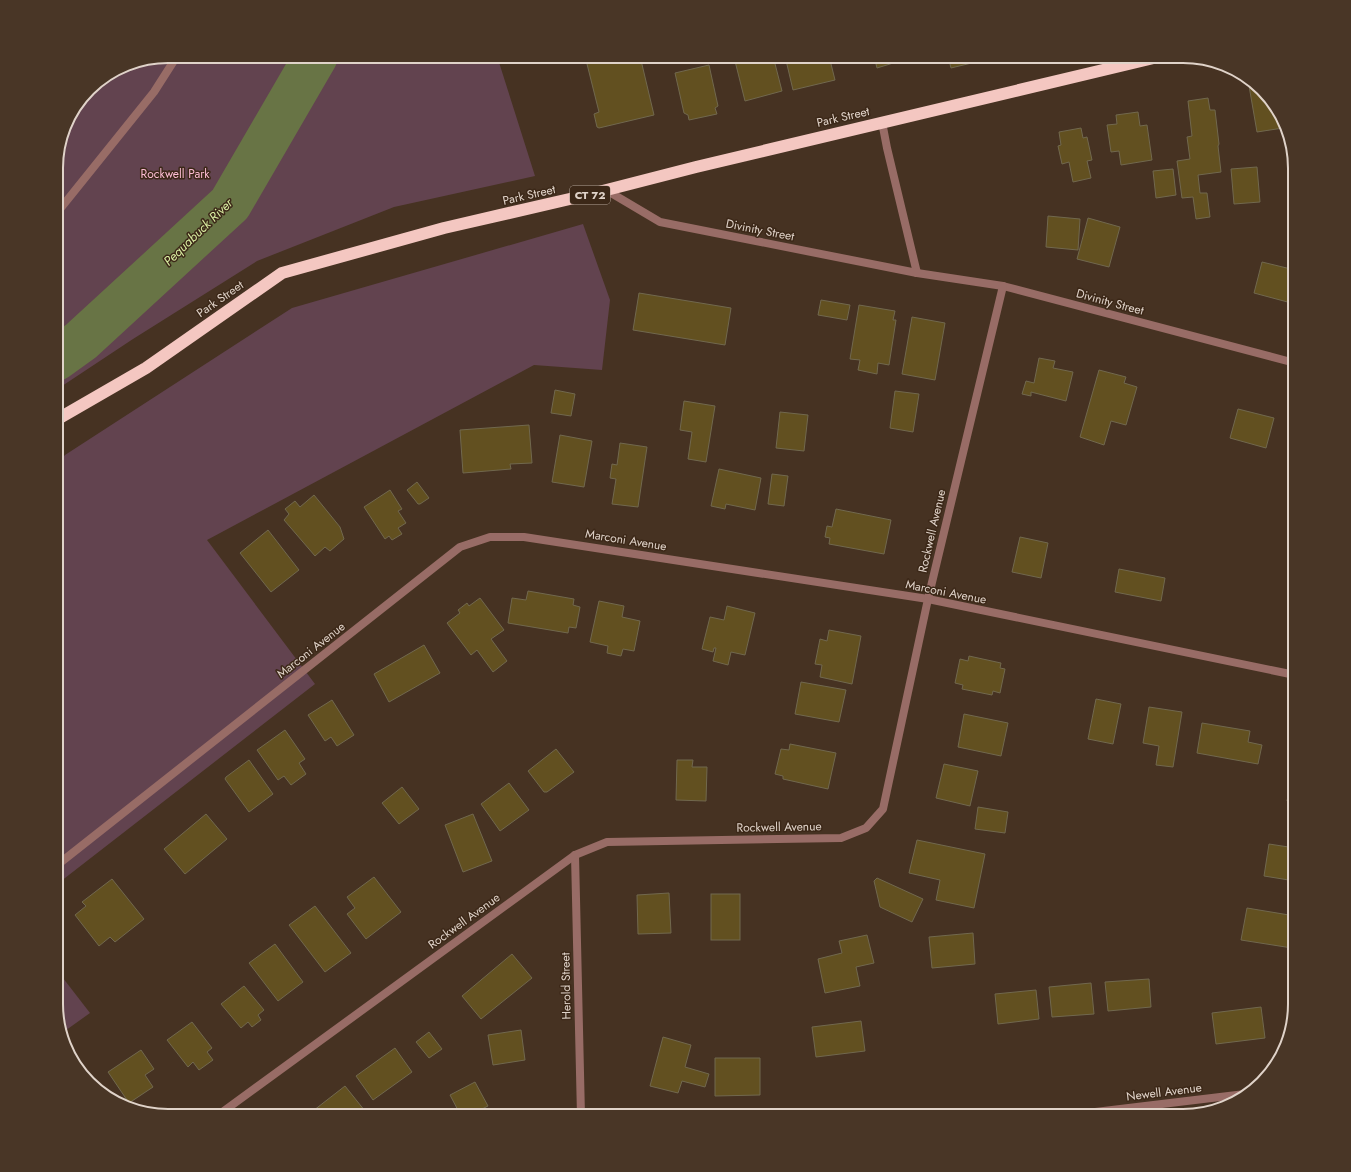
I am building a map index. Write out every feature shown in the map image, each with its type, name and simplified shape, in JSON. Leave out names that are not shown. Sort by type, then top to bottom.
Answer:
[{"type":"highway","name":"Park Street","points":[[63,416],[146,368],[282,273],[444,228],[1132,63]]},
{"type":"street","points":[[63,205],[154,92],[173,63]]},
{"type":"street","points":[[882,122],[917,274]]},
{"type":"street","name":"Divinity Street","points":[[606,190],[660,222],[917,274],[1003,286],[1288,361]]},
{"type":"street","name":"Rockwell Avenue","points":[[227,1109],[575,855],[607,842],[840,838],[866,828],[883,810],[928,599],[1003,286]]},
{"type":"street","name":"Marconi Avenue","points":[[63,860],[460,547],[490,537],[524,537],[928,599],[1288,674]]},
{"type":"street","name":"Herold Street","points":[[575,855],[581,1109]]},
{"type":"street","name":"Newell Avenue","points":[[1120,1109],[1236,1095]]},
{"type":"green space","name":"Rockwell Park","points":[[161,63],[499,63],[535,176],[394,207],[257,261],[133,339],[63,385],[63,161],[65,147],[77,115],[94,94],[109,81],[128,71],[147,65]]},
{"type":"green space","points":[[583,224],[610,300],[602,370],[534,365],[207,540],[315,684],[63,880],[63,457],[292,308]]},
{"type":"green space","points":[[63,978],[90,1013],[67,1030],[63,1011]]},
{"type":"building","points":[[587,63],[642,63],[654,115],[599,128],[597,127],[594,114],[599,112]]},
{"type":"building","points":[[736,63],[775,63],[782,91],[745,101]]},
{"type":"building","points":[[787,63],[831,63],[835,80],[793,90]]},
{"type":"building","points":[[876,63],[893,63],[877,68]]},
{"type":"building","points":[[950,63],[972,63],[951,68]]},
{"type":"building","points":[[709,65],[718,106],[715,108],[717,114],[689,120],[688,115],[684,113],[675,73]]},
{"type":"building","points":[[1249,87],[1266,104],[1274,115],[1280,128],[1257,132]]},
{"type":"building","points":[[1208,98],[1210,110],[1215,110],[1221,172],[1198,175],[1200,193],[1207,193],[1210,217],[1196,219],[1193,197],[1182,198],[1177,161],[1190,159],[1187,137],[1192,136],[1188,101]]},
{"type":"building","points":[[1138,112],[1140,126],[1147,125],[1152,160],[1121,165],[1119,151],[1111,152],[1107,125],[1117,124],[1116,115]]},
{"type":"building","points":[[1081,128],[1083,138],[1087,137],[1092,160],[1087,161],[1091,178],[1073,182],[1069,162],[1062,164],[1058,146],[1061,145],[1059,132]]},
{"type":"building","points":[[1257,167],[1260,202],[1234,204],[1231,169]]},
{"type":"building","points":[[1173,169],[1176,195],[1156,198],[1153,171]]},
{"type":"building","points":[[1048,216],[1080,219],[1078,250],[1046,247]]},
{"type":"building","points":[[1088,218],[1120,227],[1109,267],[1077,259]]},
{"type":"building","points":[[1262,262],[1288,268],[1288,302],[1254,293]]},
{"type":"building","points":[[639,293],[731,308],[725,345],[633,330]]},
{"type":"building","points":[[821,300],[850,305],[847,320],[818,315]]},
{"type":"building","points":[[859,305],[895,311],[893,320],[896,320],[889,365],[878,363],[877,374],[858,370],[860,360],[850,359]]},
{"type":"building","points":[[912,317],[945,323],[935,380],[902,374]]},
{"type":"building","points":[[1039,358],[1055,361],[1053,368],[1073,372],[1066,401],[1031,392],[1031,396],[1022,394],[1026,381],[1034,383]]},
{"type":"building","points":[[1099,370],[1126,377],[1124,383],[1137,387],[1126,425],[1111,421],[1104,445],[1080,437]]},
{"type":"building","points":[[555,390],[575,394],[571,416],[551,413]]},
{"type":"building","points":[[895,391],[919,394],[913,432],[890,428]]},
{"type":"building","points":[[684,401],[715,406],[706,462],[688,459],[692,432],[680,430]]},
{"type":"building","points":[[1238,409],[1274,418],[1266,448],[1230,438]]},
{"type":"building","points":[[780,412],[808,415],[804,451],[776,448]]},
{"type":"building","points":[[529,425],[532,463],[510,464],[511,469],[463,473],[460,430]]},
{"type":"building","points":[[560,435],[592,441],[584,487],[552,482]]},
{"type":"building","points":[[620,443],[647,447],[638,507],[612,504],[616,479],[610,478],[612,464],[617,465]]},
{"type":"building","points":[[719,469],[761,478],[755,510],[726,504],[725,509],[711,506]]},
{"type":"building","points":[[772,474],[788,476],[784,506],[768,504]]},
{"type":"building","points":[[417,482],[429,498],[420,504],[418,504],[407,490]]},
{"type":"building","points":[[390,490],[402,509],[398,511],[406,523],[398,528],[402,534],[392,540],[389,536],[385,539],[364,507]]},
{"type":"building","points":[[314,495],[340,527],[344,539],[330,551],[325,547],[315,556],[284,520],[289,514],[285,509],[295,501],[300,507]]},
{"type":"building","points":[[836,509],[891,520],[884,554],[829,544],[830,538],[825,537],[827,526],[832,527]]},
{"type":"building","points":[[268,530],[299,570],[271,592],[240,553]]},
{"type":"building","points":[[1020,537],[1048,543],[1041,578],[1012,572]]},
{"type":"building","points":[[1119,569],[1165,578],[1161,601],[1115,592]]},
{"type":"building","points":[[528,591],[574,599],[573,605],[580,607],[576,628],[569,627],[568,633],[508,623],[512,598],[526,600]]},
{"type":"building","points":[[480,598],[504,630],[491,639],[507,661],[493,672],[477,650],[471,655],[447,623],[460,613],[458,610],[467,603],[469,606]]},
{"type":"building","points":[[599,601],[624,606],[622,617],[640,621],[634,651],[623,649],[621,656],[607,653],[608,646],[590,642]]},
{"type":"building","points":[[727,606],[755,613],[745,655],[731,652],[728,665],[713,661],[716,648],[714,648],[713,652],[702,649],[710,617],[724,620]]},
{"type":"building","points":[[829,630],[861,636],[852,684],[820,677],[822,665],[815,664],[820,639],[827,641]]},
{"type":"building","points":[[424,645],[440,673],[389,702],[374,674]]},
{"type":"building","points":[[969,656],[1001,663],[1000,668],[1005,669],[1000,693],[993,691],[992,695],[962,689],[963,685],[955,683],[960,659],[968,661]]},
{"type":"building","points":[[801,682],[846,690],[839,722],[795,714]]},
{"type":"building","points":[[1096,699],[1121,704],[1113,744],[1088,739]]},
{"type":"building","points":[[332,700],[354,735],[337,746],[331,737],[325,741],[308,715]]},
{"type":"building","points":[[1149,707],[1182,712],[1173,767],[1156,765],[1159,746],[1143,743]]},
{"type":"building","points":[[964,714],[1008,723],[1001,756],[958,747]]},
{"type":"building","points":[[1202,723],[1250,731],[1248,742],[1262,745],[1258,764],[1197,753]]},
{"type":"building","points":[[285,730],[305,759],[299,763],[306,774],[291,785],[284,776],[278,780],[257,750]]},
{"type":"building","points":[[790,744],[836,753],[828,789],[783,779],[783,776],[775,774],[781,749],[789,750]]},
{"type":"building","points":[[556,749],[574,772],[547,792],[544,792],[528,771]]},
{"type":"building","points":[[249,760],[273,794],[249,812],[225,779]]},
{"type":"building","points":[[677,760],[693,760],[692,767],[707,767],[706,801],[676,800]]},
{"type":"building","points":[[944,764],[978,771],[970,806],[936,798]]},
{"type":"building","points":[[509,783],[529,810],[500,831],[481,804]]},
{"type":"building","points":[[402,787],[419,809],[399,824],[382,803]]},
{"type":"building","points":[[978,807],[1008,812],[1005,833],[975,829]]},
{"type":"building","points":[[206,814],[227,839],[185,874],[164,849]]},
{"type":"building","points":[[473,814],[492,861],[463,872],[445,825]]},
{"type":"building","points":[[917,840],[985,854],[974,908],[936,900],[940,880],[909,873]]},
{"type":"building","points":[[1269,844],[1288,847],[1288,880],[1264,876]]},
{"type":"building","points":[[374,877],[401,912],[366,939],[347,914],[355,908],[347,897]]},
{"type":"building","points":[[877,878],[923,899],[912,922],[880,907],[874,881]]},
{"type":"building","points":[[112,879],[144,919],[115,942],[110,937],[99,946],[75,915],[86,906],[82,902]]},
{"type":"building","points":[[669,893],[671,933],[638,934],[637,895]]},
{"type":"building","points":[[711,894],[740,894],[740,940],[711,940]]},
{"type":"building","points":[[315,906],[351,953],[325,972],[289,925]]},
{"type":"building","points":[[1247,908],[1288,915],[1288,947],[1241,940]]},
{"type":"building","points":[[973,933],[975,964],[932,968],[929,937]]},
{"type":"building","points":[[867,935],[874,963],[856,967],[860,986],[825,993],[818,959],[842,953],[839,941]]},
{"type":"building","points":[[275,944],[303,982],[278,1001],[249,963]]},
{"type":"building","points":[[512,954],[532,978],[481,1019],[462,996]]},
{"type":"building","points":[[1149,979],[1151,1007],[1108,1011],[1105,982]]},
{"type":"building","points":[[1091,983],[1094,1014],[1052,1017],[1049,987]]},
{"type":"building","points":[[244,986],[264,1010],[258,1015],[261,1020],[252,1027],[248,1022],[241,1028],[221,1004]]},
{"type":"building","points":[[1036,990],[1039,1019],[998,1024],[995,994]]},
{"type":"building","points":[[1261,1007],[1265,1038],[1216,1044],[1212,1013]]},
{"type":"building","points":[[861,1021],[865,1051],[816,1057],[812,1027]]},
{"type":"building","points":[[192,1022],[212,1048],[207,1052],[213,1060],[199,1070],[193,1062],[188,1067],[167,1040]]},
{"type":"building","points":[[521,1030],[525,1060],[493,1065],[488,1035]]},
{"type":"building","points":[[429,1032],[442,1049],[429,1058],[416,1042]]},
{"type":"building","points":[[663,1037],[691,1045],[685,1067],[709,1074],[705,1087],[682,1081],[678,1093],[650,1086]]},
{"type":"building","points":[[395,1048],[412,1072],[373,1100],[356,1076]]},
{"type":"building","points":[[141,1050],[154,1069],[145,1075],[153,1087],[131,1102],[128,1101],[108,1072]]},
{"type":"building","points":[[715,1058],[760,1058],[760,1095],[715,1096]]},
{"type":"building","points":[[475,1082],[488,1106],[482,1109],[457,1109],[450,1095]]},
{"type":"building","points":[[345,1086],[363,1109],[315,1109]]},
{"type":"waterway","name":"Pequabuck River","points":[[63,354],[81,341],[230,204],[312,63]]}]
